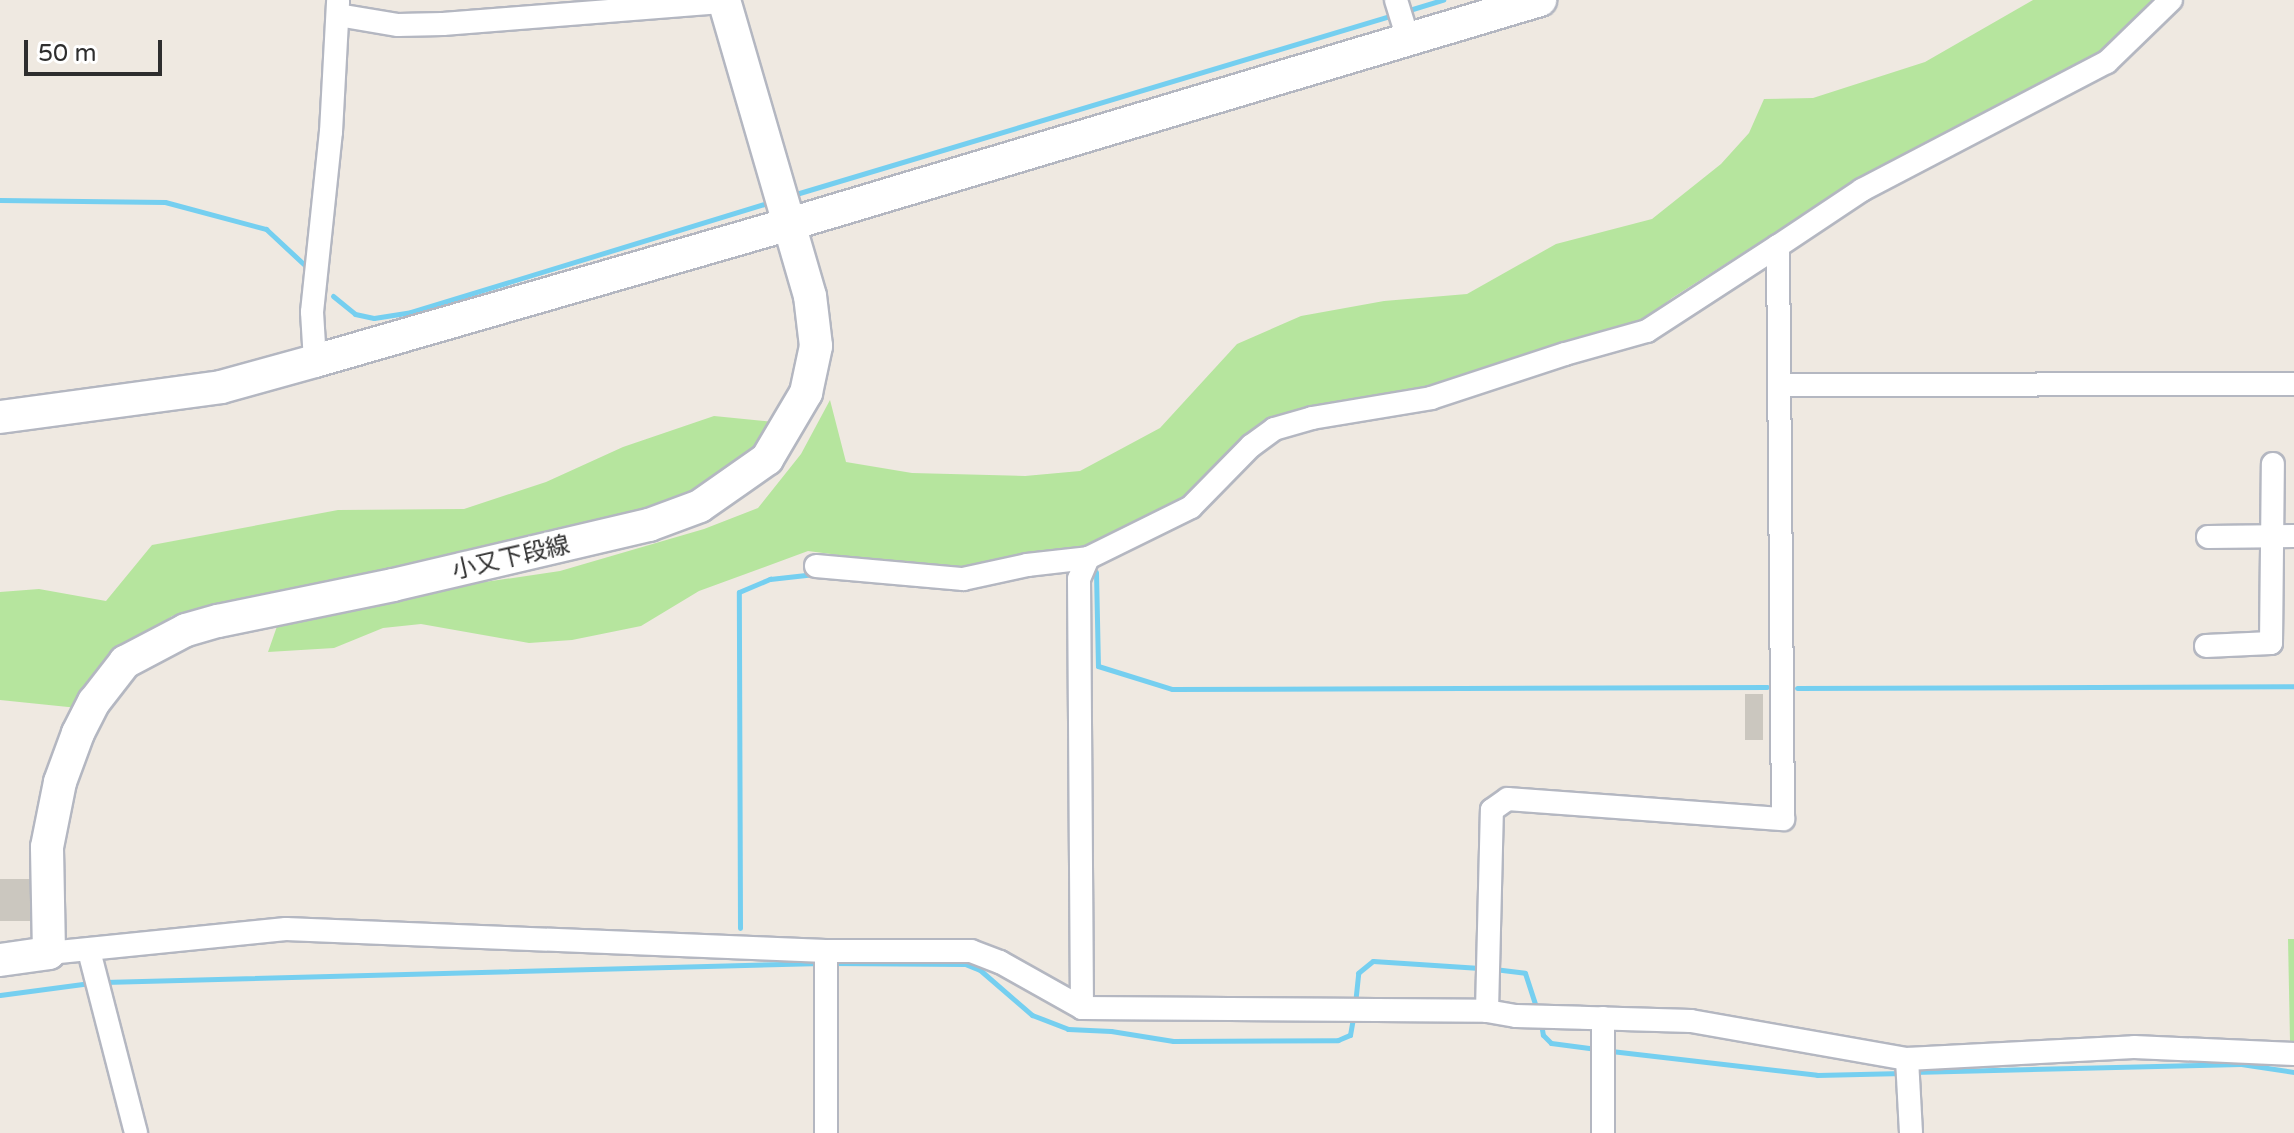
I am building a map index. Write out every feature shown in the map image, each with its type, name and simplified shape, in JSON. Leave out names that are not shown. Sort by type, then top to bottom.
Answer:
[{"type":"street","points":[[1396,0],[1408,39]]},
{"type":"street","points":[[0,417],[221,387],[790,224],[1540,0]]},
{"type":"street","points":[[816,566],[963,579],[1027,565],[1088,558],[1191,507],[1251,446],[1274,429],[1312,418],[1431,398],[1647,331],[1862,190],[2107,62],[2171,0]]},
{"type":"street","points":[[315,361],[312,312],[331,132],[338,7],[398,25],[724,1]]},
{"type":"street","name":"小又下段線","points":[[49,953],[47,847],[60,782],[78,733],[94,702],[125,662],[186,630],[649,525],[700,506],[729,489],[767,459],[806,393],[816,346],[810,296],[724,1]]},
{"type":"street","points":[[1487,1011],[1492,810],[1508,799],[1783,819],[1778,246]]},
{"type":"street","points":[[1780,385],[2294,384]]},
{"type":"street","points":[[2206,646],[2271,643],[2284,536],[2273,464]]},
{"type":"street","points":[[2208,537],[2284,536]]},
{"type":"street","points":[[1082,1008],[1079,579],[1088,558]]},
{"type":"street","points":[[0,960],[286,929],[826,951],[971,951],[1000,962],[1082,1008],[1487,1011],[1516,1016],[1691,1021],[1907,1059],[2134,1047],[2294,1054]]},
{"type":"street","points":[[89,951],[136,1133]]},
{"type":"street","points":[[826,951],[826,1133]]},
{"type":"street","points":[[1603,1018],[1603,1133]]},
{"type":"street","points":[[1907,1059],[1911,1133]]},
{"type":"green space","points":[[2033,0],[2158,0],[2111,47],[1829,198],[1672,298],[1639,324],[1552,345],[1481,376],[1421,393],[1271,419],[1234,445],[1199,489],[1126,530],[1076,551],[960,571],[808,551],[699,591],[641,626],[572,640],[529,643],[421,624],[383,628],[334,648],[268,652],[282,612],[560,571],[704,529],[758,508],[801,454],[830,400],[846,462],[912,473],[1025,476],[1080,471],[1160,428],[1237,344],[1301,316],[1384,301],[1467,294],[1556,244],[1652,219],[1721,164],[1749,133],[1764,99],[1813,98],[1925,62]]},
{"type":"green space","points":[[714,416],[774,422],[753,458],[717,484],[654,512],[172,616],[113,661],[78,708],[0,700],[0,592],[39,589],[106,601],[152,545],[338,510],[464,509],[546,482],[623,447]]},
{"type":"green space","points":[[2288,939],[2294,939],[2294,1042],[2290,1041]]},
{"type":"building","points":[[1745,694],[1763,694],[1763,740],[1745,740]]},
{"type":"building","points":[[0,879],[30,879],[30,921],[0,921]]},
{"type":"waterway","points":[[1406,11],[1443,0]]},
{"type":"waterway","points":[[796,194],[1393,15]]},
{"type":"waterway","points":[[0,200],[165,202],[266,229],[311,271]]},
{"type":"waterway","points":[[333,296],[355,314],[374,318],[411,312],[765,204]]},
{"type":"waterway","points":[[1096,572],[1098,666],[1172,689],[1767,687]]},
{"type":"waterway","points":[[740,928],[739,592],[770,579],[815,574]]},
{"type":"waterway","points":[[1797,688],[2294,686]]},
{"type":"waterway","points":[[1355,1004],[1358,973],[1373,961],[1480,968]]},
{"type":"waterway","points":[[104,982],[822,963]]},
{"type":"waterway","points":[[832,963],[965,964],[980,970],[1032,1015],[1068,1029],[1111,1031],[1173,1041],[1338,1040],[1350,1035],[1353,1018]]},
{"type":"waterway","points":[[1494,969],[1525,973],[1537,1009]]},
{"type":"waterway","points":[[0,995],[90,983]]},
{"type":"waterway","points":[[1541,1023],[1543,1035],[1551,1043],[1597,1049]]},
{"type":"waterway","points":[[1611,1051],[1817,1075],[1903,1073]]},
{"type":"waterway","points":[[1913,1072],[2241,1064],[2294,1072]]}]
